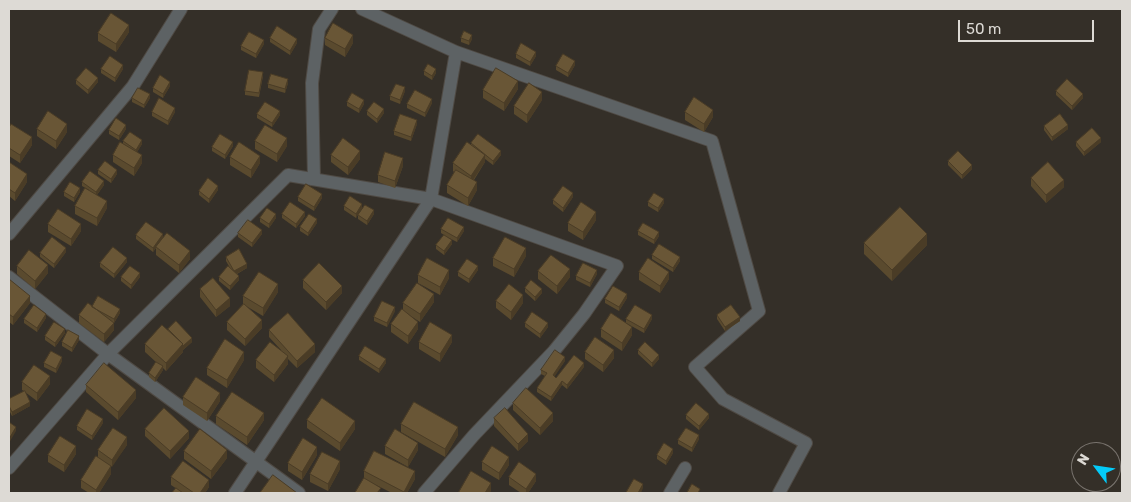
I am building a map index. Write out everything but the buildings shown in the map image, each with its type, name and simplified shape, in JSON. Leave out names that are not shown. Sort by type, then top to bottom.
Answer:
[{"type":"street","points":[[9,234],[132,86],[182,9]]},
{"type":"street","points":[[314,179],[312,83],[319,29],[332,9]]},
{"type":"street","points":[[362,9],[456,52],[712,141],[759,311],[695,367],[723,399],[806,443],[779,493]]},
{"type":"street","points":[[235,493],[431,199],[456,52]]},
{"type":"street","points":[[9,468],[108,354],[288,175],[431,199],[617,266],[584,314],[554,351],[474,435],[424,493]]},
{"type":"street","points":[[9,277],[108,354],[299,493]]},
{"type":"street","points":[[670,493],[685,468]]}]
